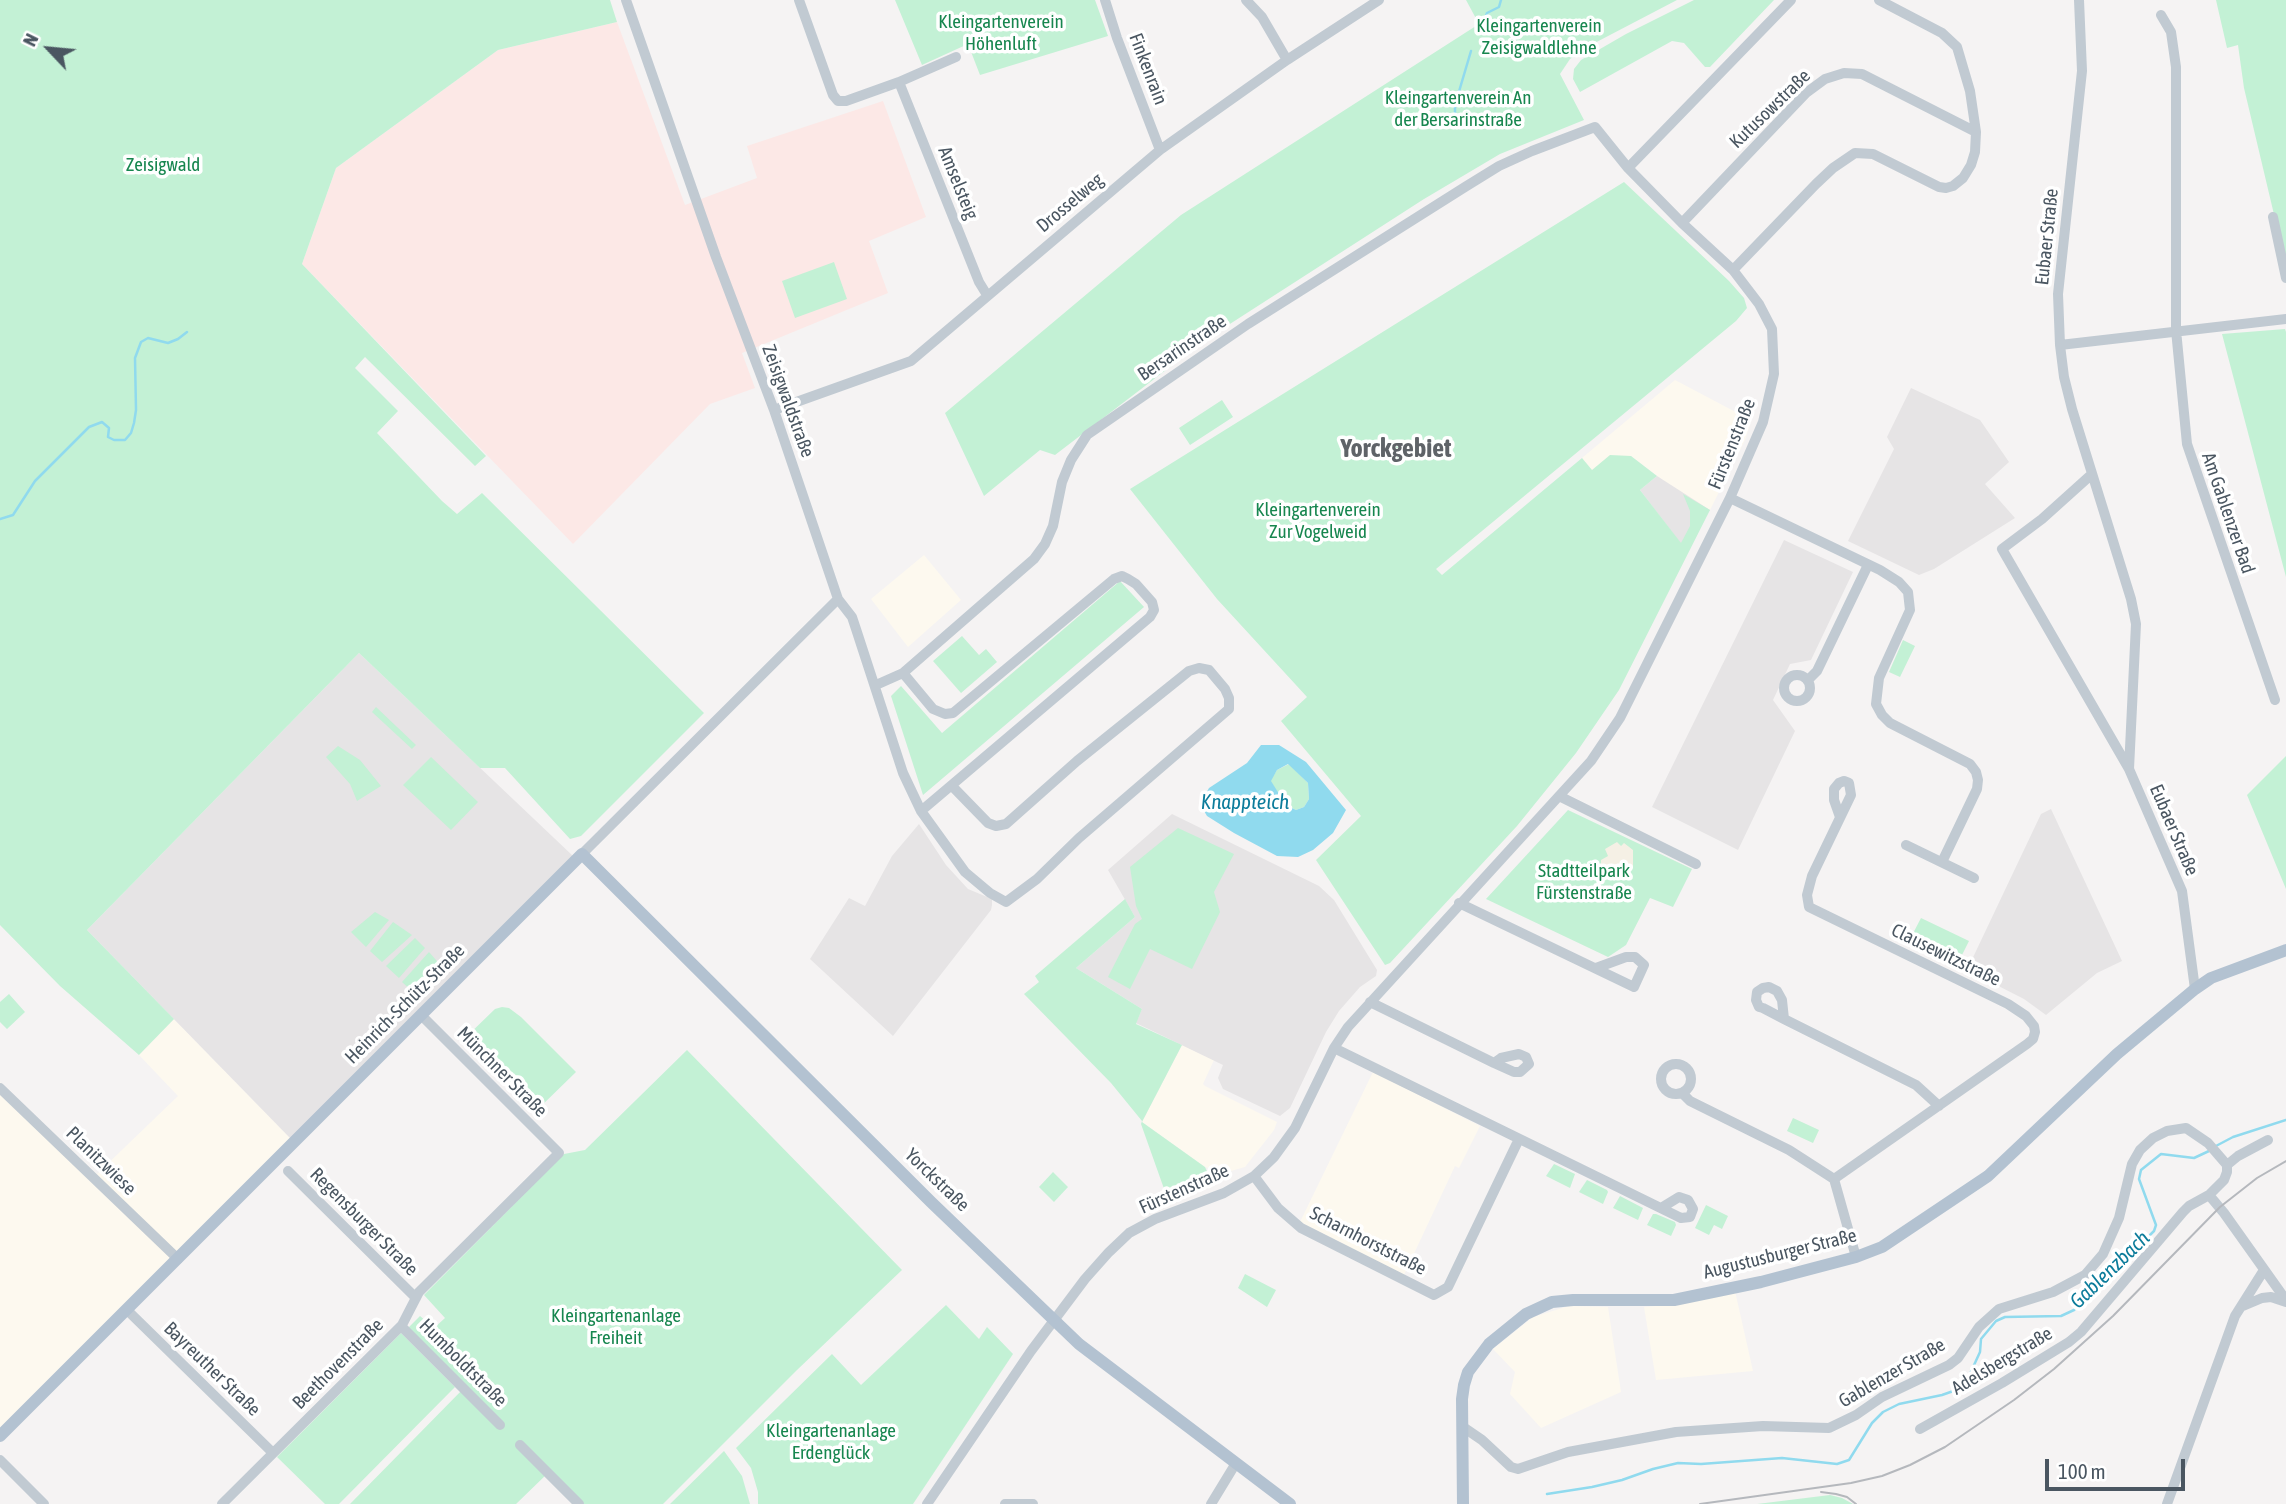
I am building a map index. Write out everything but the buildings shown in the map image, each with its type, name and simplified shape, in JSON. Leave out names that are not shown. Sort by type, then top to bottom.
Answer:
[{"type":"main road","name":"Heinrich-Schütz-Straße","points":[[0,1436],[582,854]]},
{"type":"main road","name":"Yorckstraße","points":[[582,854],[922,1192],[1079,1343],[1290,1504]]},
{"type":"main road","name":"Augustusburger Straße","points":[[1462,1504],[1464,1385],[1468,1372],[1476,1359],[1505,1329],[1526,1314],[1552,1302],[1573,1300],[1674,1300],[1760,1282],[1856,1257],[1882,1247],[1988,1176],[2117,1054],[2195,989],[2211,978],[2286,950]]},
{"type":"street","name":"Zeisigwaldstraße","points":[[625,0],[716,257],[774,410],[838,598],[852,617],[903,773],[921,811],[965,872],[990,893],[1006,901],[1037,879],[1079,838],[1229,709],[1229,698],[1209,670],[1199,668],[1189,671],[1077,761],[1006,824],[996,826],[988,823],[952,786]]},
{"type":"street","points":[[799,0],[833,95],[838,101],[846,101],[899,82],[956,57]]},
{"type":"street","name":"Finkenrain","points":[[1105,0],[1160,150]]},
{"type":"street","points":[[1246,0],[1262,18],[1287,60]]},
{"type":"street","name":"Drosselweg","points":[[774,410],[911,360],[1160,150],[1287,60],[1379,0]]},
{"type":"street","points":[[1628,168],[1791,0]]},
{"type":"street","points":[[1732,270],[1816,184],[1848,156],[1855,153],[1873,154],[1946,188],[1963,178],[1971,166],[1976,132],[1970,91],[1957,47],[1942,33],[1879,0]]},
{"type":"street","name":"Eubaer Straße","points":[[2079,0],[2082,71],[2058,294],[2060,345],[2072,409],[2131,599],[2136,624],[2129,769]]},
{"type":"street","name":"Am Gablenzer Bad","points":[[2161,15],[2171,32],[2176,67],[2176,330],[2187,444],[2275,700]]},
{"type":"street","name":"Kutusowstraße","points":[[1682,223],[1806,93],[1825,79],[1844,73],[1862,74],[1976,132]]},
{"type":"street","name":"Amselsteig","points":[[899,82],[979,282],[987,295]]},
{"type":"street","name":"Fürstenstraße","points":[[927,1504],[1084,1279],[1129,1233],[1155,1219],[1224,1193],[1254,1176],[1274,1157],[1295,1128],[1334,1048],[1348,1027],[1591,761],[1620,718],[1730,498],[1765,418],[1774,374],[1772,329],[1759,304],[1732,270],[1628,168],[1595,127]]},
{"type":"street","name":"Bersarinstraße","points":[[876,685],[903,673],[1034,559],[1053,526],[1062,482],[1071,460],[1087,435],[1248,324],[1488,173],[1532,151],[1595,127]]},
{"type":"street","points":[[2273,217],[2286,278]]},
{"type":"street","points":[[2060,345],[2286,319]]},
{"type":"street","name":"Eubaer Straße","points":[[2092,474],[2042,519],[2001,549],[2129,769],[2182,891],[2195,989]]},
{"type":"street","points":[[1730,498],[1868,565],[1899,582],[1908,592],[1910,610],[1879,678],[1877,704],[1890,723],[1965,761],[1976,772],[1977,789],[1942,862]]},
{"type":"street","points":[[1808,680],[1817,671],[1868,565]]},
{"type":"street","points":[[903,673],[933,709],[945,714],[953,713],[1114,579],[1122,576],[1128,579],[1152,602],[1154,610],[1150,617],[921,811]]},
{"type":"street","name":"Heinrich-Schütz-Straße","points":[[582,854],[838,598]]},
{"type":"street","points":[[1559,796],[1696,864]]},
{"type":"street","name":"Clausewitzstraße","points":[[1834,1180],[2027,1044],[2033,1039],[2034,1026],[2026,1016],[2008,1004],[1809,906],[1807,895],[1812,876],[1840,817]]},
{"type":"street","points":[[1906,845],[1974,878]]},
{"type":"street","points":[[1459,903],[1596,968]]},
{"type":"street","points":[[1370,1002],[1494,1063]]},
{"type":"street","name":"Münchner Straße","points":[[421,1016],[559,1153]]},
{"type":"street","points":[[1784,1019],[1916,1085],[1939,1106]]},
{"type":"street","points":[[1334,1048],[1661,1208]]},
{"type":"street","name":"Planitzwiese","points":[[0,1088],[178,1259]]},
{"type":"street","points":[[1683,1094],[1690,1101],[1789,1150],[1834,1180],[1856,1257]]},
{"type":"street","name":"Gablenzer Straße","points":[[1463,1427],[1482,1440],[1511,1467],[1518,1469],[1568,1452],[1676,1432],[1763,1426],[1829,1428],[1856,1415],[1882,1397],[1949,1366],[1958,1358],[1979,1327],[1999,1309],[2053,1292],[2085,1275],[2104,1254],[2119,1218],[2132,1164],[2140,1150],[2153,1139],[2167,1131],[2186,1128],[2208,1143],[2227,1165]]},
{"type":"street","name":"Scharnhorststraße","points":[[1254,1176],[1278,1208],[1301,1228],[1434,1295],[1448,1286],[1519,1139]]},
{"type":"street","name":"Adelsbergstraße","points":[[1920,1429],[1992,1389],[2075,1337],[2183,1212],[2209,1195],[2224,1180],[2227,1165],[2268,1140]]},
{"type":"street","name":"Beethovenstraße","points":[[222,1504],[401,1326],[419,1292],[559,1153]]},
{"type":"street","name":"Regensburger Straße","points":[[288,1171],[416,1298]]},
{"type":"street","points":[[2209,1195],[2286,1301]]},
{"type":"street","points":[[2166,1504],[2217,1362],[2240,1307],[2264,1270]]},
{"type":"street","points":[[2240,1307],[2262,1298],[2271,1297],[2286,1301]]},
{"type":"street","name":"Bayreuther Straße","points":[[127,1310],[273,1453]]},
{"type":"street","name":"Humboldtstraße","points":[[401,1326],[500,1425]]},
{"type":"street","points":[[520,1445],[579,1504]]},
{"type":"street","points":[[0,1460],[44,1504]]},
{"type":"street","points":[[1211,1504],[1236,1463]]},
{"type":"street","points":[[1005,1504],[1033,1504]]},
{"type":"shaded area","points":[[617,22],[685,205],[757,178],[747,146],[883,101],[926,217],[869,241],[888,293],[742,353],[755,388],[710,404],[573,544],[302,264],[336,168],[498,50]]},
{"type":"shaded area","points":[[1675,380],[1747,418],[1750,425],[1710,510],[1673,488],[1631,456],[1592,470],[1582,458]]},
{"type":"shaded area","points":[[1911,388],[1980,420],[2009,462],[1985,484],[2015,518],[1934,569],[1919,575],[1848,541],[1894,449],[1887,437]]},
{"type":"shaded area","points":[[1657,476],[1710,510],[1681,544],[1640,490]]},
{"type":"shaded area","points":[[1784,540],[1853,572],[1811,660],[1790,664],[1773,700],[1795,731],[1738,850],[1652,807]]},
{"type":"shaded area","points":[[924,555],[961,600],[908,647],[871,599]]},
{"type":"shaded area","points":[[359,653],[573,856],[291,1139],[87,930]]},
{"type":"shaded area","points":[[2051,809],[2122,961],[2097,973],[2046,1015],[2024,999],[1967,970],[2041,814]]},
{"type":"shaded area","points":[[1172,814],[1319,886],[1334,900],[1377,970],[1376,976],[1360,987],[1339,1011],[1326,1032],[1290,1108],[1280,1116],[1223,1089],[1218,1078],[1223,1065],[1136,1023],[1142,1009],[1076,968],[1135,917],[1108,870]]},
{"type":"shaded area","points":[[919,824],[946,865],[968,889],[992,899],[992,905],[991,910],[893,1036],[810,959],[849,898],[865,906],[892,856]]},
{"type":"shaded area","points":[[174,1019],[291,1139],[0,1433],[0,1082],[97,1174],[178,1096],[139,1055]]},
{"type":"shaded area","points":[[1182,1045],[1214,1060],[1203,1084],[1205,1086],[1277,1122],[1274,1130],[1245,1167],[1224,1173],[1205,1167],[1142,1122]]},
{"type":"shaded area","points":[[1373,1072],[1480,1126],[1459,1168],[1455,1166],[1404,1275],[1300,1222]]},
{"type":"shaded area","points":[[1735,1291],[1753,1371],[1656,1380],[1644,1307],[1680,1304]]},
{"type":"shaded area","points":[[1569,1306],[1608,1307],[1621,1392],[1541,1428],[1510,1394],[1515,1372],[1493,1349],[1533,1317]]},
{"type":"green space","name":"Zeisigwald","points":[[0,0],[610,0],[617,22],[498,50],[336,168],[302,264],[486,456],[475,466],[365,357],[355,368],[398,411],[377,433],[457,514],[482,493],[704,713],[581,836],[570,839],[505,768],[480,768],[359,653],[87,930],[174,1019],[139,1055],[60,986],[0,925]]},
{"type":"green space","name":"Kleingartenverein Höhenluft","points":[[895,0],[1095,0],[1108,36],[980,75],[968,44],[922,65]]},
{"type":"green space","name":"Kleingartenverein An der Bersarinstraße","points":[[1466,0],[1677,0],[1587,47],[1570,59],[1560,74],[1584,120],[1500,154],[1424,199],[1205,340],[1055,455],[1040,450],[984,496],[945,413],[1181,215],[1479,24]]},
{"type":"green space","points":[[1694,0],[1774,0],[1710,67],[1705,67],[1684,43],[1672,41],[1580,92],[1573,79],[1574,69],[1581,60]]},
{"type":"green space","points":[[2216,0],[2286,0],[2286,265],[2244,88],[2238,45],[2227,48]]},
{"type":"green space","name":"Kleingartenverein Zur Vogelweid","points":[[1624,182],[1729,281],[1744,298],[1747,308],[1736,321],[1436,569],[1442,575],[1582,458],[1592,470],[1610,455],[1631,456],[1657,476],[1640,490],[1681,543],[1690,526],[1690,511],[1683,494],[1710,510],[1619,690],[1576,753],[1517,826],[1390,963],[1385,965],[1316,860],[1361,816],[1281,721],[1307,697],[1217,599],[1130,489]]},
{"type":"green space","points":[[834,262],[847,299],[795,318],[782,281]]},
{"type":"green space","points":[[2285,329],[2286,332],[2286,577],[2222,334]]},
{"type":"green space","points":[[1222,400],[1233,417],[1190,445],[1179,428]]},
{"type":"green space","points":[[1120,581],[1144,607],[923,795],[891,696],[901,686],[942,733]]},
{"type":"green space","points":[[962,636],[979,655],[986,649],[997,662],[961,693],[933,661]]},
{"type":"green space","points":[[1903,640],[1915,646],[1900,677],[1889,672]]},
{"type":"green space","points":[[376,707],[416,745],[412,749],[372,712]]},
{"type":"green space","points":[[338,746],[360,760],[381,786],[357,801],[350,784],[326,757]]},
{"type":"green space","points":[[2286,756],[2286,889],[2247,795]]},
{"type":"green space","points":[[431,757],[478,802],[451,830],[403,785]]},
{"type":"green space","points":[[1289,764],[1308,783],[1309,799],[1304,807],[1296,810],[1286,805],[1270,781],[1277,770]]},
{"type":"green space","name":"Stadtteilpark Fürstenstraße","points":[[1568,810],[1692,869],[1673,907],[1650,898],[1626,945],[1608,957],[1486,899]]},
{"type":"green space","points":[[1178,828],[1234,854],[1214,892],[1220,912],[1192,969],[1150,949],[1130,989],[1108,977],[1135,924],[1142,919],[1136,906],[1130,867]]},
{"type":"green space","points":[[1125,899],[1135,917],[1076,968],[1142,1009],[1136,1024],[1182,1045],[1142,1122],[1205,1167],[1212,1182],[1168,1200],[1141,1124],[1142,1121],[1111,1083],[1024,994],[1039,982],[1035,976]]},
{"type":"green space","points":[[375,912],[389,920],[366,947],[351,932]]},
{"type":"green space","points":[[1921,918],[1969,941],[1957,965],[1909,941]]},
{"type":"green space","points":[[393,922],[412,935],[382,962],[370,951]]},
{"type":"green space","points":[[415,938],[425,948],[399,978],[386,966]]},
{"type":"green space","points":[[429,952],[443,968],[413,992],[402,982]]},
{"type":"green space","points":[[9,994],[25,1012],[7,1029],[0,1022],[0,1002]]},
{"type":"green space","points":[[509,1008],[521,1017],[576,1072],[535,1112],[463,1040],[495,1009]]},
{"type":"green space","name":"Kleingartenanlage Freiheit","points":[[687,1050],[902,1270],[663,1504],[579,1504],[548,1473],[516,1504],[350,1504],[465,1387],[407,1329],[420,1316],[434,1328],[445,1318],[424,1295],[564,1154],[585,1150]]},
{"type":"green space","points":[[1793,1118],[1819,1130],[1813,1143],[1787,1131]]},
{"type":"green space","points":[[1554,1164],[1575,1174],[1570,1188],[1546,1176]]},
{"type":"green space","points":[[1053,1172],[1068,1187],[1054,1202],[1039,1187]]},
{"type":"green space","points":[[1587,1180],[1607,1190],[1603,1204],[1579,1192]]},
{"type":"green space","points":[[1620,1196],[1643,1208],[1638,1220],[1613,1208]]},
{"type":"green space","points":[[1706,1205],[1728,1216],[1722,1229],[1714,1225],[1709,1235],[1695,1228]]},
{"type":"green space","points":[[1653,1214],[1675,1222],[1671,1236],[1647,1225]]},
{"type":"green space","points":[[1245,1274],[1276,1290],[1267,1307],[1238,1288]]},
{"type":"green space","name":"Kleingartenanlage Erdenglück","points":[[946,1305],[979,1339],[987,1327],[1013,1354],[913,1504],[758,1504],[758,1492],[751,1468],[736,1448],[832,1354],[861,1385]]},
{"type":"green space","points":[[401,1333],[455,1387],[339,1504],[325,1504],[277,1457]]},
{"type":"green space","points":[[724,1451],[742,1476],[750,1504],[670,1504]]},
{"type":"green space","points":[[1830,1495],[1853,1504],[1757,1504]]},
{"type":"sand","points":[[1617,842],[1621,846],[1624,843],[1633,850],[1633,867],[1628,873],[1620,873],[1613,878],[1603,873],[1601,860],[1608,856],[1605,849]]},
{"type":"water","name":"Knappteich","points":[[1261,745],[1279,745],[1306,762],[1346,810],[1333,833],[1313,850],[1298,857],[1277,856],[1207,816],[1200,804],[1209,788],[1247,763]],"holes":[[[1288,764],[1308,783],[1309,799],[1304,807],[1296,810],[1286,805],[1271,781],[1277,770]]]},
{"type":"waterway","points":[[1480,31],[1487,13],[1499,7],[1501,0]]},
{"type":"waterway","points":[[1455,114],[1455,105],[1471,51]]},
{"type":"waterway","points":[[0,519],[13,515],[35,481],[89,427],[102,422],[109,428],[108,437],[125,440],[134,423],[135,358],[141,342],[148,338],[168,343],[187,332]]},
{"type":"waterway","name":"Gablenzbach","points":[[2214,1147],[2233,1137],[2286,1120]]},
{"type":"waterway","name":"Gablenzbach","points":[[1547,1494],[1622,1480],[1678,1463],[1701,1464],[1782,1458],[1837,1464],[1849,1460],[1872,1423],[1883,1412],[1899,1404],[1959,1389],[1969,1376],[1980,1352],[1981,1339],[1996,1321],[2005,1317],[2061,1316],[2074,1310],[2154,1231],[2156,1225],[2139,1179],[2141,1170],[2161,1154],[2194,1158],[2209,1151]]},
{"type":"tram line","points":[[1700,1504],[1851,1483],[1882,1476],[1945,1447],[2054,1369],[2113,1316],[2220,1207],[2257,1178],[2286,1161]]},
{"type":"tram line","points":[[1821,1492],[1847,1497],[1856,1504]]},
{"type":"district","name":"Yorckgebiet","points":[[1396,449]]},
{"type":"park label","name":"Kleingartenverein Zeisigwaldlehne","points":[[1539,37]]}]
